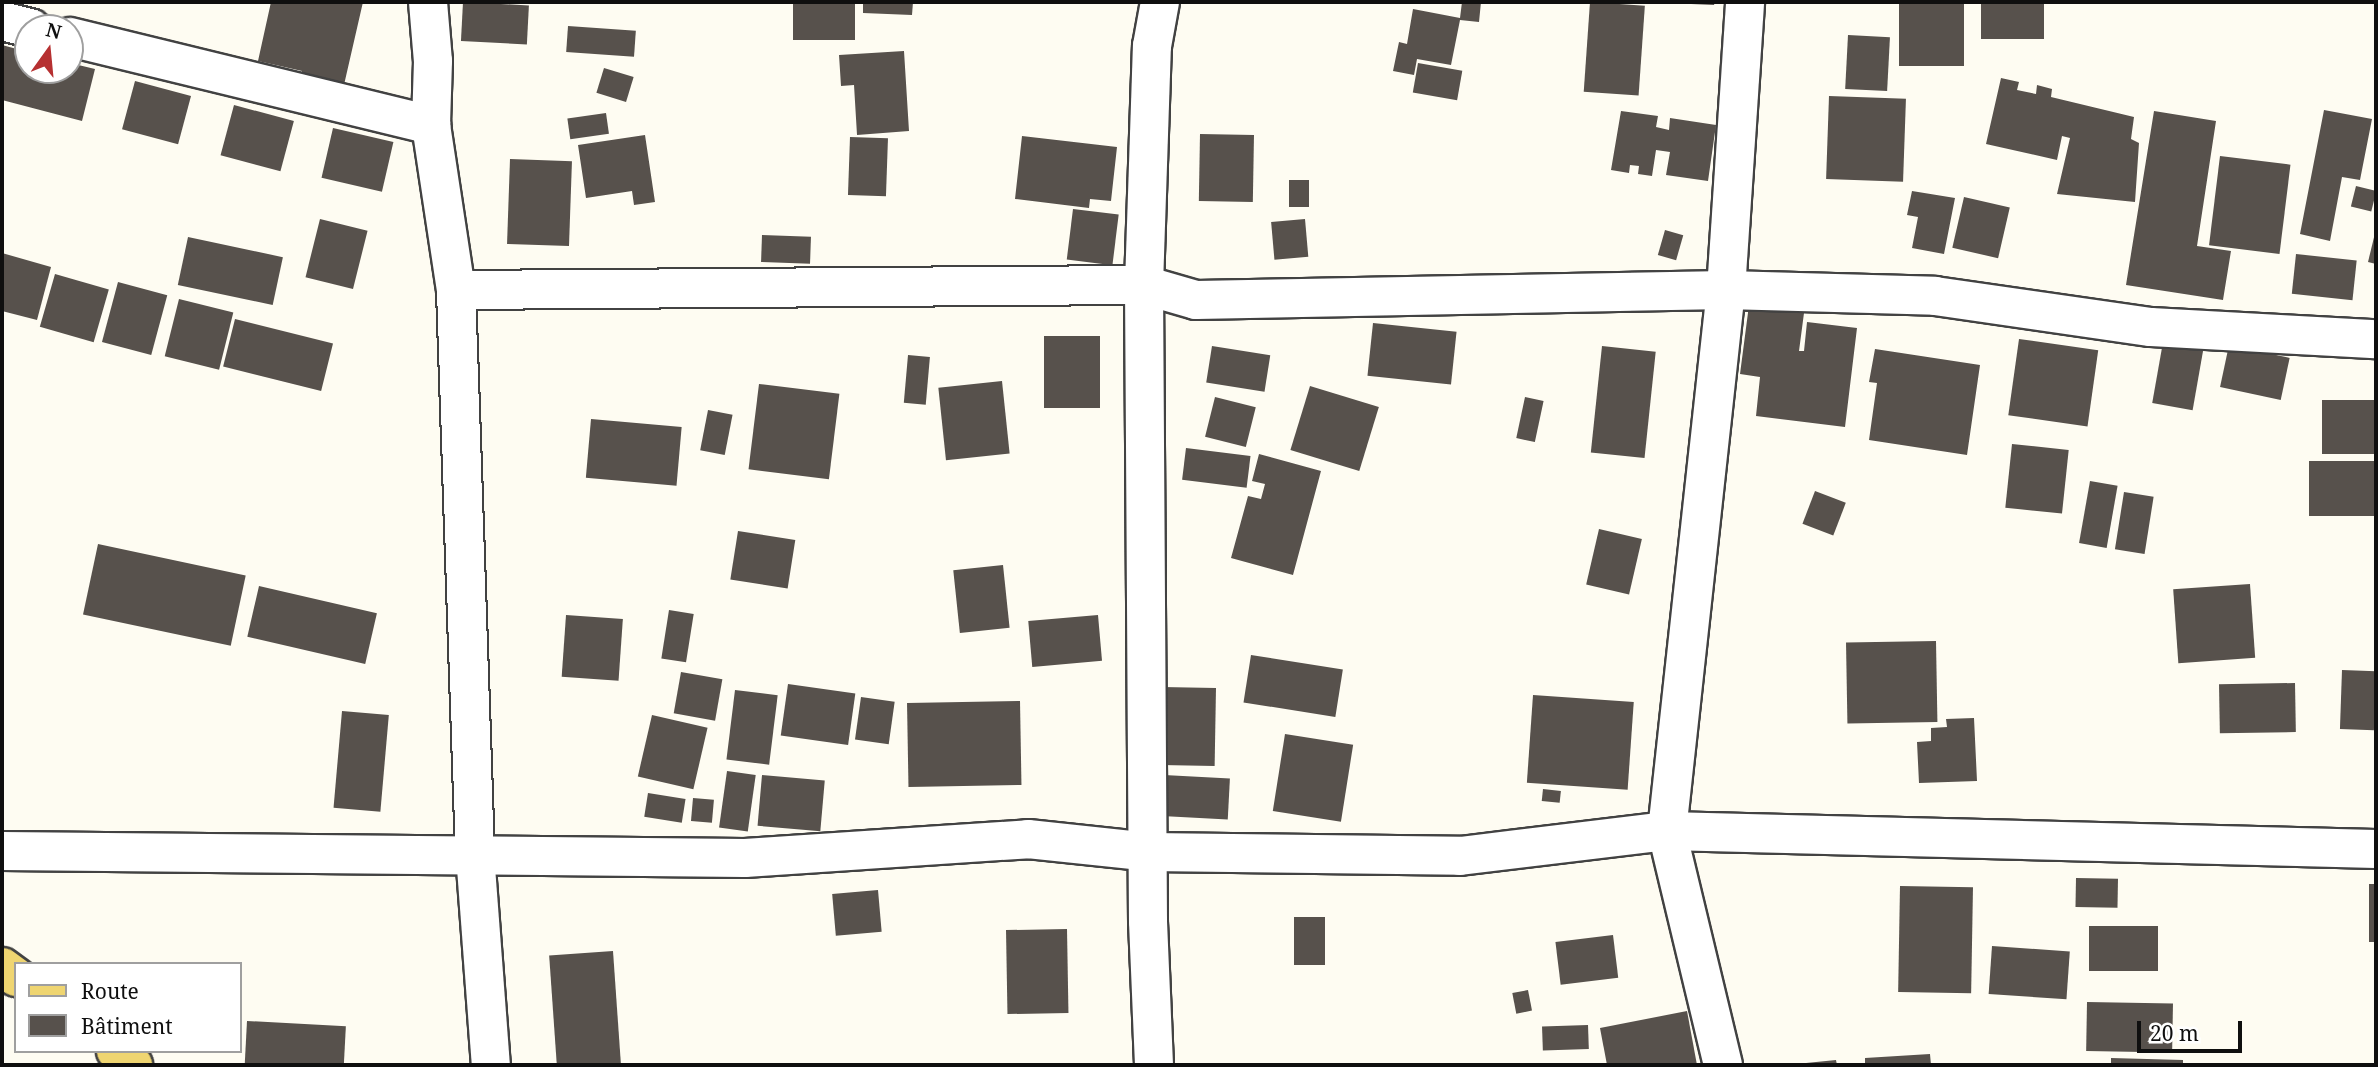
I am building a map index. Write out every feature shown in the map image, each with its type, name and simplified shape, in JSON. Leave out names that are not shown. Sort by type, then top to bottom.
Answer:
[{"type":"main road","points":[[118,1053],[133,1065]]},
{"type":"street","points":[[428,2],[433,61],[431,125],[456,290],[475,854],[491,1065]]},
{"type":"street","points":[[1153,1065],[1144,285],[1152,46],[1160,2]]},
{"type":"street","points":[[1723,1065],[1667,831],[1726,290],[1745,2]]},
{"type":"street","points":[[84,40],[431,125]]},
{"type":"street","points":[[456,290],[1144,285],[1196,300],[1726,290],[1935,296],[2151,327],[2376,339]]},
{"type":"street","points":[[2,851],[746,858],[1028,839],[1149,852],[1460,856],[1667,831],[2376,849]]},
{"type":"building","points":[[271,2],[363,2],[341,98],[299,87],[302,71],[258,61]]},
{"type":"building","points":[[463,2],[529,5],[527,44],[461,41]]},
{"type":"building","points":[[793,2],[855,2],[855,40],[793,40]]},
{"type":"building","points":[[863,2],[913,2],[912,15],[863,13]]},
{"type":"building","points":[[1462,2],[1481,2],[1479,22],[1460,20],[1451,65],[1417,59],[1414,75],[1393,71],[1399,42],[1407,44],[1413,9],[1460,18]]},
{"type":"building","points":[[1590,2],[1645,6],[1639,96],[1584,92]]},
{"type":"building","points":[[1691,2],[1715,2],[1714,5]]},
{"type":"building","points":[[1899,2],[1964,2],[1964,66],[1899,66]]},
{"type":"building","points":[[1981,2],[2044,2],[2044,39],[1981,39]]},
{"type":"building","points":[[568,26],[636,31],[634,57],[566,52]]},
{"type":"building","points":[[1848,35],[1890,37],[1887,91],[1845,89]]},
{"type":"building","points":[[2,45],[14,48],[14,84],[84,84],[84,66],[95,69],[82,121],[2,100]]},
{"type":"building","points":[[904,51],[909,131],[857,135],[854,85],[841,86],[839,55]]},
{"type":"building","points":[[1418,63],[1462,71],[1457,100],[1413,93]]},
{"type":"building","points":[[604,68],[634,77],[626,102],[596,93]]},
{"type":"building","points":[[2001,78],[2019,82],[2017,90],[2036,94],[2037,85],[2052,89],[2051,97],[2134,117],[2131,139],[2139,143],[2135,202],[2057,194],[2070,138],[2062,136],[2057,160],[1986,144]]},
{"type":"building","points":[[135,81],[191,96],[178,144],[122,129]]},
{"type":"building","points":[[1829,96],[1906,99],[1903,182],[1826,179]]},
{"type":"building","points":[[234,105],[294,121],[280,171],[221,155]]},
{"type":"building","points":[[2324,110],[2372,119],[2360,180],[2342,177],[2330,241],[2300,234]]},
{"type":"building","points":[[1621,111],[1658,116],[1656,127],[1669,130],[1670,118],[1716,125],[1708,181],[1666,175],[1670,152],[1656,150],[1652,176],[1638,174],[1639,166],[1630,165],[1629,173],[1611,170]]},
{"type":"building","points":[[2154,111],[2216,121],[2197,246],[2231,251],[2223,300],[2126,285]]},
{"type":"building","points":[[606,113],[609,134],[570,139],[567,118]]},
{"type":"building","points":[[333,128],[393,142],[382,192],[322,178]]},
{"type":"building","points":[[1200,134],[1254,135],[1253,202],[1199,201]]},
{"type":"building","points":[[645,135],[655,202],[634,205],[632,191],[586,198],[578,145]]},
{"type":"building","points":[[1022,136],[1117,147],[1111,201],[1090,199],[1089,208],[1015,199]]},
{"type":"building","points":[[850,137],[888,138],[886,196],[848,195]]},
{"type":"building","points":[[2220,156],[2290,165],[2280,254],[2209,245]]},
{"type":"building","points":[[510,159],[572,161],[569,246],[507,244]]},
{"type":"building","points":[[1289,180],[1309,180],[1309,207],[1289,207]]},
{"type":"building","points":[[2356,186],[2376,191],[2371,211],[2351,206]]},
{"type":"building","points":[[1912,191],[1955,198],[1944,254],[1912,248],[1918,217],[1907,215]]},
{"type":"building","points":[[1964,197],[2010,208],[1998,258],[1952,248]]},
{"type":"building","points":[[1073,209],[1119,215],[1112,265],[1067,260]]},
{"type":"building","points":[[320,219],[368,231],[353,289],[305,277]]},
{"type":"building","points":[[1305,219],[1308,257],[1274,260],[1271,222]]},
{"type":"building","points":[[2376,229],[2376,264],[2368,262]]},
{"type":"building","points":[[1665,230],[1683,235],[1676,260],[1658,255]]},
{"type":"building","points":[[762,235],[811,237],[810,264],[761,262]]},
{"type":"building","points":[[188,237],[283,257],[273,305],[178,285]]},
{"type":"building","points":[[2,253],[51,267],[37,320],[2,311]]},
{"type":"building","points":[[2296,254],[2357,260],[2352,300],[2292,294]]},
{"type":"building","points":[[55,274],[109,289],[94,342],[40,327]]},
{"type":"building","points":[[118,282],[167,295],[151,355],[102,342]]},
{"type":"building","points":[[179,299],[233,313],[219,370],[165,356]]},
{"type":"building","points":[[1749,305],[1804,313],[1799,351],[1804,351],[1807,322],[1857,328],[1845,427],[1756,416],[1760,377],[1740,374]]},
{"type":"building","points":[[235,319],[333,343],[321,391],[223,367]]},
{"type":"building","points":[[1373,323],[1457,332],[1451,384],[1367,376]]},
{"type":"building","points":[[1044,336],[1100,336],[1100,408],[1044,408]]},
{"type":"building","points":[[2019,339],[2098,350],[2088,426],[2008,415]]},
{"type":"building","points":[[2163,342],[2203,349],[2193,410],[2152,403]]},
{"type":"building","points":[[2229,345],[2290,358],[2281,400],[2220,387]]},
{"type":"building","points":[[1212,346],[1270,355],[1264,392],[1206,383]]},
{"type":"building","points":[[1602,346],[1656,352],[1645,458],[1591,452]]},
{"type":"building","points":[[1875,349],[1980,365],[1967,455],[1869,440],[1877,383],[1869,382]]},
{"type":"building","points":[[908,355],[930,357],[926,405],[904,403]]},
{"type":"building","points":[[1002,381],[1010,454],[946,460],[938,388]]},
{"type":"building","points":[[759,384],[839,394],[829,479],[749,469]]},
{"type":"building","points":[[1310,386],[1379,407],[1359,471],[1290,450]]},
{"type":"building","points":[[1215,397],[1256,407],[1246,447],[1205,437]]},
{"type":"building","points":[[1525,397],[1544,401],[1535,442],[1516,438]]},
{"type":"building","points":[[2322,400],[2376,400],[2376,454],[2322,454]]},
{"type":"building","points":[[708,410],[733,415],[725,455],[700,450]]},
{"type":"building","points":[[591,419],[682,427],[677,486],[586,478]]},
{"type":"building","points":[[2012,444],[2069,450],[2062,514],[2005,508]]},
{"type":"building","points":[[1186,448],[1251,456],[1247,488],[1182,480]]},
{"type":"building","points":[[1259,454],[1321,471],[1293,575],[1231,558],[1248,496],[1261,499],[1265,484],[1252,481]]},
{"type":"building","points":[[2309,461],[2376,461],[2376,516],[2309,516]]},
{"type":"building","points":[[2090,481],[2118,486],[2107,548],[2079,543]]},
{"type":"building","points":[[1815,491],[1846,503],[1833,536],[1802,524]]},
{"type":"building","points":[[2124,492],[2154,497],[2145,554],[2115,549]]},
{"type":"building","points":[[1599,529],[1642,539],[1629,594],[1586,585]]},
{"type":"building","points":[[738,531],[795,540],[788,588],[730,579]]},
{"type":"building","points":[[98,544],[246,575],[231,646],[83,614]]},
{"type":"building","points":[[1003,565],[1010,628],[960,633],[953,570]]},
{"type":"building","points":[[2250,584],[2255,658],[2178,663],[2173,589]]},
{"type":"building","points":[[259,586],[377,613],[365,664],[247,637]]},
{"type":"building","points":[[669,610],[694,614],[686,662],[661,658]]},
{"type":"building","points":[[566,615],[623,619],[619,681],[562,677]]},
{"type":"building","points":[[1098,615],[1102,661],[1032,667],[1028,621]]},
{"type":"building","points":[[1936,641],[1937,722],[1847,724],[1846,643]]},
{"type":"building","points":[[1251,655],[1343,670],[1335,717],[1243,702]]},
{"type":"building","points":[[2342,670],[2376,671],[2374,730],[2340,729]]},
{"type":"building","points":[[681,672],[722,679],[715,721],[674,713]]},
{"type":"building","points":[[2295,683],[2296,732],[2220,733],[2219,684]]},
{"type":"building","points":[[788,684],[855,693],[848,745],[781,735]]},
{"type":"building","points":[[1162,687],[1216,688],[1215,766],[1161,765]]},
{"type":"building","points":[[735,690],[778,695],[769,765],[726,759]]},
{"type":"building","points":[[1533,695],[1634,702],[1628,790],[1527,783]]},
{"type":"building","points":[[861,697],[895,702],[889,744],[855,740]]},
{"type":"building","points":[[1020,701],[1021,785],[908,787],[907,703]]},
{"type":"building","points":[[342,711],[389,715],[380,812],[334,808]]},
{"type":"building","points":[[652,715],[708,728],[693,789],[638,776]]},
{"type":"building","points":[[1974,718],[1977,781],[1919,783],[1917,742],[1931,741],[1931,728],[1947,727],[1946,719]]},
{"type":"building","points":[[1285,734],[1353,745],[1341,822],[1273,811]]},
{"type":"building","points":[[727,771],[756,775],[748,831],[719,827]]},
{"type":"building","points":[[762,775],[825,780],[820,831],[758,826]]},
{"type":"building","points":[[1164,775],[1230,778],[1228,819],[1162,816]]},
{"type":"building","points":[[1543,789],[1561,791],[1560,803],[1542,801]]},
{"type":"building","points":[[648,793],[686,799],[682,823],[644,817]]},
{"type":"building","points":[[693,798],[714,800],[712,823],[691,821]]},
{"type":"building","points":[[2076,878],[2118,879],[2117,908],[2075,907]]},
{"type":"building","points":[[2369,884],[2376,884],[2376,942],[2369,942]]},
{"type":"building","points":[[1900,886],[1973,887],[1971,993],[1898,992]]},
{"type":"building","points":[[878,890],[882,932],[836,936],[832,894]]},
{"type":"building","points":[[1294,917],[1325,917],[1325,965],[1294,965]]},
{"type":"building","points":[[2089,926],[2158,926],[2158,971],[2089,971]]},
{"type":"building","points":[[1067,929],[1068,1013],[1007,1014],[1006,930]]},
{"type":"building","points":[[1613,935],[1618,978],[1561,985],[1555,942]]},
{"type":"building","points":[[1992,946],[2070,951],[2066,999],[1989,994]]},
{"type":"building","points":[[613,951],[621,1065],[557,1065],[549,955]]},
{"type":"building","points":[[1528,990],[1532,1011],[1516,1014],[1512,993]]},
{"type":"building","points":[[2087,1002],[2173,1004],[2172,1052],[2086,1051]]},
{"type":"building","points":[[1687,1011],[1697,1065],[1607,1065],[1600,1028]]},
{"type":"building","points":[[247,1021],[346,1026],[344,1065],[245,1065]]},
{"type":"building","points":[[1588,1025],[1589,1049],[1543,1051],[1542,1027]]},
{"type":"building","points":[[1930,1054],[1931,1065],[1865,1065],[1865,1058]]},
{"type":"building","points":[[2111,1058],[2183,1060],[2183,1065],[2111,1065]]},
{"type":"building","points":[[1836,1060],[1837,1065],[1806,1063]]}]
